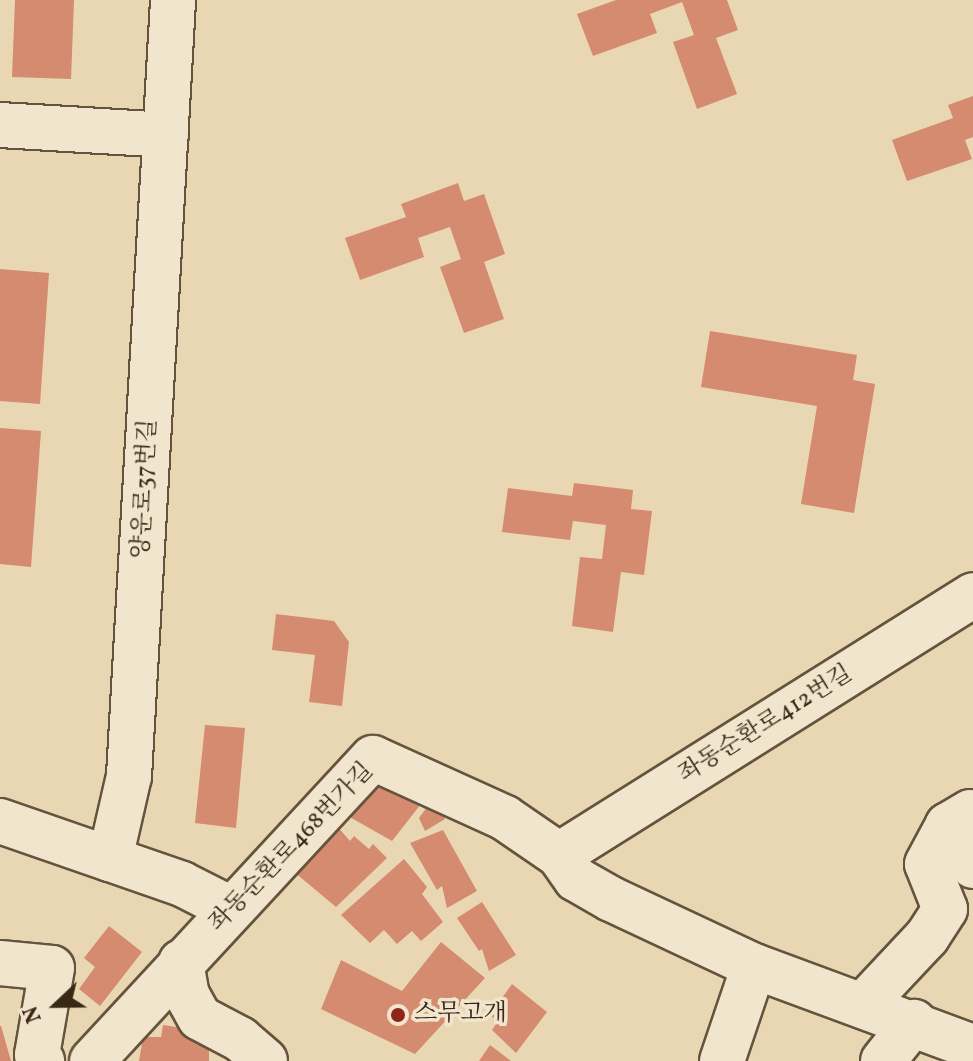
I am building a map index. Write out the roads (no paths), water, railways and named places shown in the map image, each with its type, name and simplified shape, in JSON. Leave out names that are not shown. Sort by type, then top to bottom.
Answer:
[{"type":"street","name":"양운로37번길","points":[[110,859],[129,776],[173,0]]},
{"type":"street","points":[[0,125],[166,135]]},
{"type":"street","name":"좌동순환로412번길","points":[[559,855],[973,595]]},
{"type":"street","name":"좌동순환로468번가길","points":[[92,1061],[373,758],[505,818],[559,855],[576,879],[611,899],[754,966],[914,1022],[973,1047]]},
{"type":"street","points":[[961,818],[973,866]]},
{"type":"street","points":[[864,1004],[927,937],[945,909],[927,864],[961,818]]},
{"type":"street","points":[[0,821],[182,884],[231,909]]},
{"type":"street","points":[[181,962],[187,995],[200,1018],[240,1039],[265,1061]]},
{"type":"street","points":[[0,963],[52,968],[37,1055],[42,1061]]},
{"type":"street","points":[[722,1061],[754,966]]},
{"type":"street","points":[[883,1061],[914,1022]]},
{"type":"place","name":"스무고개","points":[[398,1015]]}]
